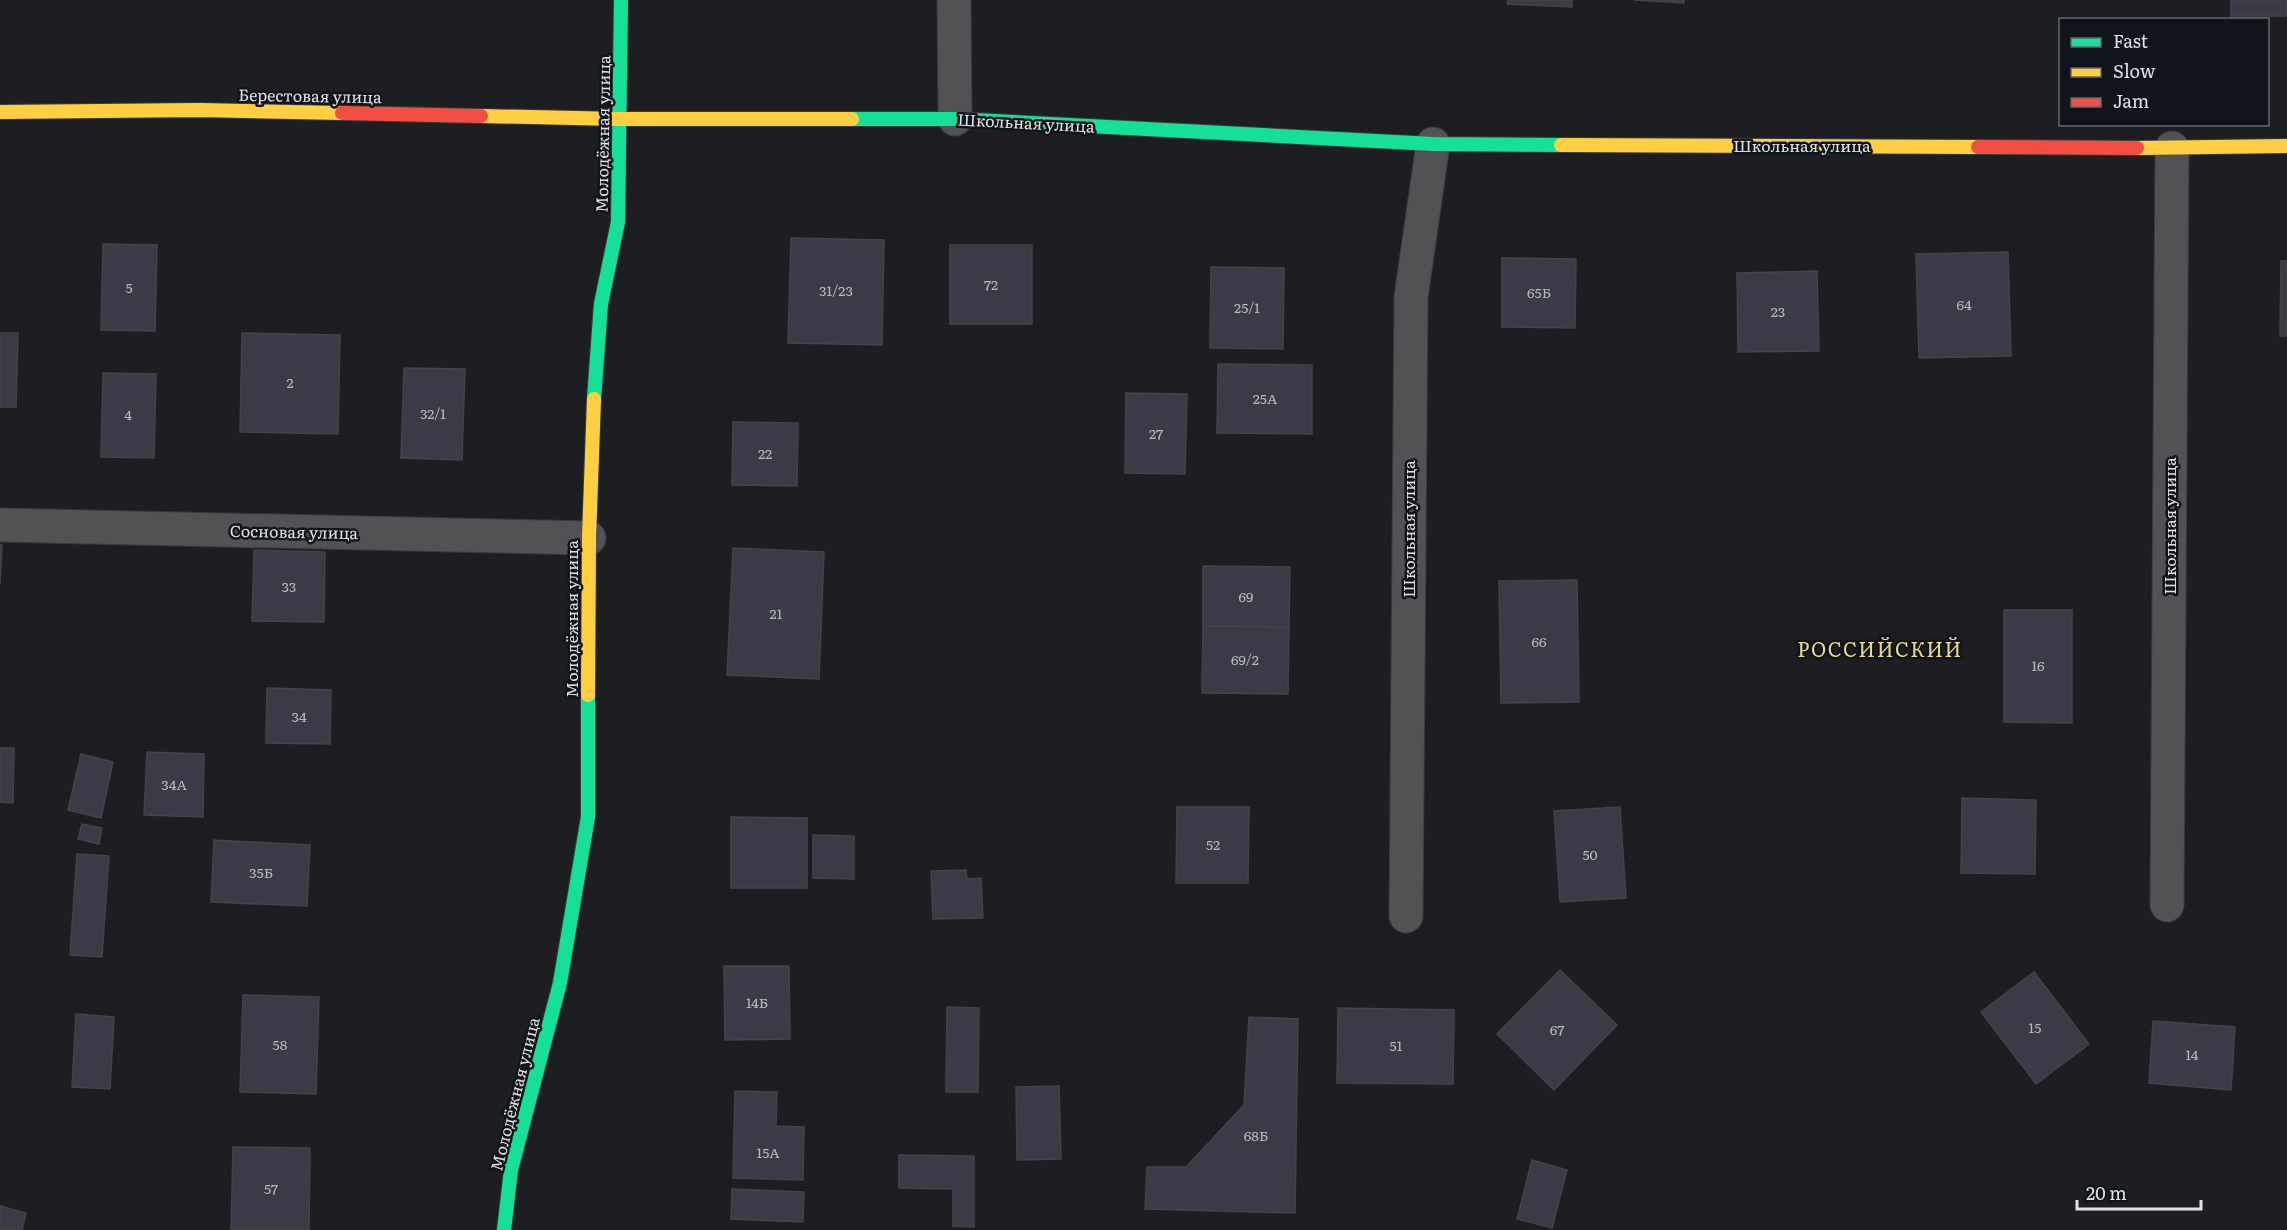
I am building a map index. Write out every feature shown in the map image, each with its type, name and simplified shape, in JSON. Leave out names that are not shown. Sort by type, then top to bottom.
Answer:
[{"type":"street","name":"Молодёжная улица","points":[[504,1230],[511,1170],[560,983],[588,817],[589,538],[594,393],[601,304],[618,222],[621,0]]},
{"type":"street","points":[[954,0],[954,119]]},
{"type":"street","name":"Берестовая улица","points":[[0,112],[200,111],[619,119]]},
{"type":"street","name":"Школьная улица","points":[[619,119],[954,119],[1433,144],[2172,148],[2287,146]]},
{"type":"street","name":"Школьная улица","points":[[1406,916],[1411,297],[1433,144]]},
{"type":"street","name":"Школьная улица","points":[[2168,905],[2172,148]]},
{"type":"street","name":"Сосновая улица","points":[[0,525],[589,538]]},
{"type":"building","points":[[1508,0],[1572,0],[1572,7],[1507,4]]},
{"type":"building","points":[[1634,0],[1684,0],[1684,3]]},
{"type":"building","points":[[2231,0],[2287,0],[2287,16],[2231,16]]},
{"type":"building","points":[[791,238],[884,240],[882,345],[788,343]]},
{"type":"building","points":[[103,244],[157,245],[155,331],[101,330]]},
{"type":"building","points":[[950,245],[1032,245],[1032,324],[950,324]]},
{"type":"building","points":[[2008,252],[2011,356],[1919,358],[1916,254]]},
{"type":"building","points":[[1502,258],[1576,259],[1575,328],[1502,327]]},
{"type":"building","points":[[2281,261],[2287,261],[2287,336],[2280,336]]},
{"type":"building","points":[[1211,267],[1284,268],[1283,349],[1210,348]]},
{"type":"building","points":[[1817,271],[1819,351],[1738,352],[1737,273]]},
{"type":"building","points":[[0,333],[18,333],[16,407],[0,407]]},
{"type":"building","points":[[242,333],[340,335],[338,434],[240,432]]},
{"type":"building","points":[[1218,364],[1312,365],[1312,434],[1217,433]]},
{"type":"building","points":[[404,368],[465,369],[462,460],[401,458]]},
{"type":"building","points":[[103,373],[156,374],[154,458],[101,457]]},
{"type":"building","points":[[1126,393],[1187,394],[1185,474],[1125,473]]},
{"type":"building","points":[[733,422],[798,423],[797,486],[732,485]]},
{"type":"building","points":[[0,545],[2,545],[0,584]]},
{"type":"building","points":[[733,548],[824,552],[819,679],[727,675]]},
{"type":"building","points":[[254,550],[325,552],[324,622],[252,621]]},
{"type":"building","points":[[1203,566],[1290,567],[1289,627],[1203,626]]},
{"type":"building","points":[[1577,580],[1579,702],[1501,703],[1499,581]]},
{"type":"building","points":[[2004,610],[2072,610],[2072,723],[2004,722]]},
{"type":"building","points":[[1203,626],[1289,627],[1288,694],[1202,693]]},
{"type":"building","points":[[267,688],[331,690],[330,744],[266,743]]},
{"type":"building","points":[[0,748],[14,748],[13,803],[0,802]]},
{"type":"building","points":[[147,752],[204,754],[203,817],[144,815]]},
{"type":"building","points":[[81,754],[113,762],[101,818],[68,810]]},
{"type":"building","points":[[1962,798],[2036,800],[2035,874],[1961,873]]},
{"type":"building","points":[[1177,807],[1249,807],[1248,883],[1176,883]]},
{"type":"building","points":[[1620,807],[1626,898],[1560,902],[1554,811]]},
{"type":"building","points":[[731,817],[807,818],[807,888],[731,888]]},
{"type":"building","points":[[82,824],[102,828],[99,844],[78,839]]},
{"type":"building","points":[[813,835],[854,836],[854,879],[813,878]]},
{"type":"building","points":[[214,840],[310,845],[307,906],[211,902]]},
{"type":"building","points":[[77,854],[109,856],[102,957],[70,955]]},
{"type":"building","points":[[966,870],[967,879],[981,878],[983,918],[933,919],[931,871]]},
{"type":"building","points":[[724,966],[789,966],[790,1039],[725,1040]]},
{"type":"building","points":[[1560,970],[1617,1025],[1554,1090],[1497,1034]]},
{"type":"building","points":[[2034,972],[2089,1044],[2036,1084],[1981,1012]]},
{"type":"building","points":[[243,995],[319,997],[316,1094],[240,1092]]},
{"type":"building","points":[[947,1007],[979,1008],[978,1092],[946,1092]]},
{"type":"building","points":[[1338,1008],[1454,1010],[1453,1084],[1337,1083]]},
{"type":"building","points":[[76,1014],[114,1017],[110,1089],[72,1087]]},
{"type":"building","points":[[1249,1017],[1298,1019],[1295,1213],[1145,1209],[1147,1167],[1186,1167],[1244,1105]]},
{"type":"building","points":[[2153,1021],[2235,1027],[2231,1090],[2149,1083]]},
{"type":"building","points":[[1059,1086],[1061,1159],[1017,1160],[1016,1087]]},
{"type":"building","points":[[735,1091],[777,1092],[776,1126],[804,1127],[803,1180],[733,1178]]},
{"type":"building","points":[[233,1147],[310,1148],[309,1230],[231,1230]]},
{"type":"building","points":[[899,1155],[974,1156],[974,1227],[953,1226],[953,1189],[899,1188]]},
{"type":"building","points":[[1532,1160],[1567,1170],[1552,1228],[1517,1219]]},
{"type":"building","points":[[732,1189],[804,1192],[803,1222],[731,1219]]},
{"type":"building","points":[[0,1206],[26,1213],[22,1230],[0,1230]]},
{"type":"traffic: fast","points":[[594,399],[601,304],[618,222],[621,0]]},
{"type":"traffic: fast","points":[[852,119],[955,119],[1433,144],[1561,145]]},
{"type":"traffic: fast","points":[[504,1230],[511,1170],[560,983],[588,817],[588,695]]},
{"type":"traffic: slow","points":[[0,112],[200,110],[342,113]]},
{"type":"traffic: slow","points":[[481,116],[619,119],[852,119]]},
{"type":"traffic: slow","points":[[1561,145],[1978,147]]},
{"type":"traffic: slow","points":[[2137,148],[2287,146]]},
{"type":"traffic: slow","points":[[588,695],[589,538],[594,399]]},
{"type":"traffic: jam","points":[[342,113],[481,116]]},
{"type":"traffic: jam","points":[[1978,147],[2137,148]]},
{"type":"district","name":"РОССИЙСКИЙ","points":[[1880,650]]}]
